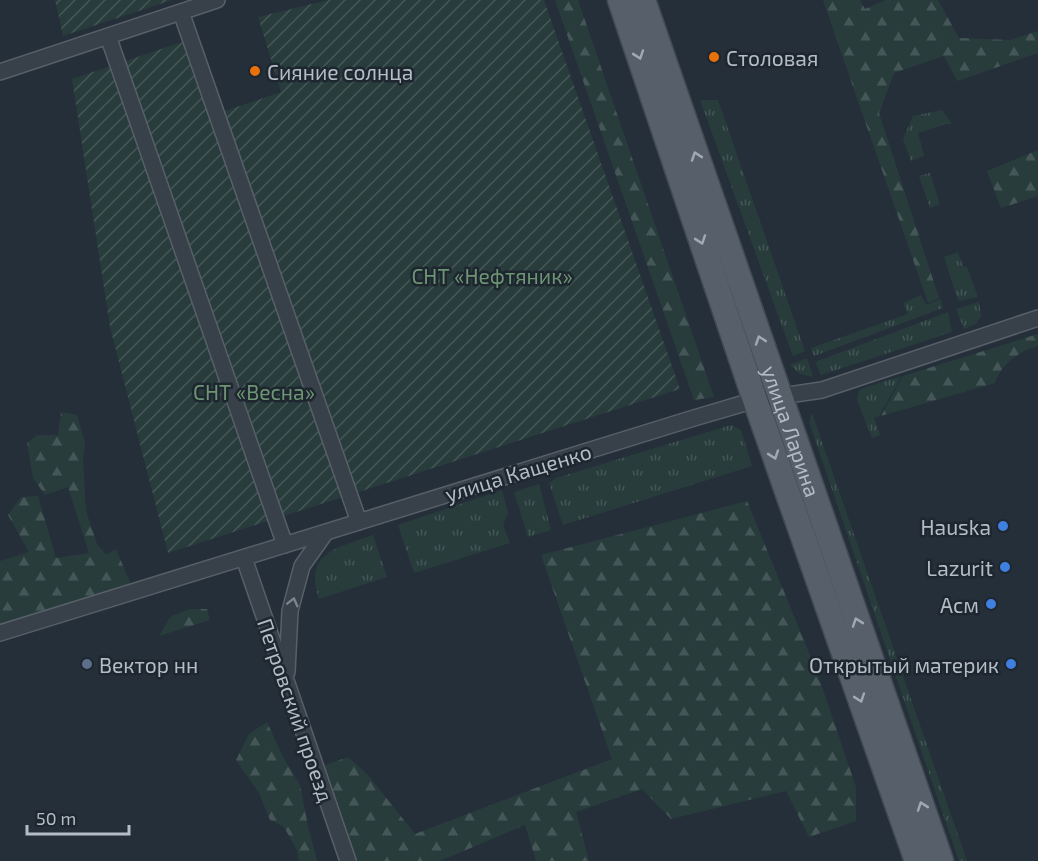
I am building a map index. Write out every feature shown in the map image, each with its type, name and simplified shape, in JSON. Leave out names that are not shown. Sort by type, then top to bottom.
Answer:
[{"type":"main road","name":"улица Ларина","points":[[620,0],[755,400],[917,861]]},
{"type":"main road","name":"улица Ларина","points":[[643,0],[941,861]]},
{"type":"street","points":[[0,72],[217,0]]},
{"type":"street","points":[[181,12],[359,522]]},
{"type":"street","points":[[108,36],[285,545]]},
{"type":"street","name":"улица Кащенко","points":[[0,633],[755,400],[822,390],[1038,318]]},
{"type":"street","points":[[286,681],[290,611],[302,566],[326,532]]},
{"type":"street","name":"Петровский проезд","points":[[244,558],[348,861]]},
{"type":"green space","points":[[55,0],[172,0],[63,36]]},
{"type":"green space","points":[[329,0],[544,0],[680,389],[168,553],[110,327],[72,79],[197,37],[219,113],[281,92],[258,17]]},
{"type":"green space","points":[[555,0],[578,0],[714,397],[694,400]]},
{"type":"green space","points":[[823,0],[860,0],[865,9],[886,0],[938,0],[959,38],[1010,40],[1038,31],[1038,53],[957,81],[944,56],[894,73],[879,113],[939,298],[928,303]]},
{"type":"green space","points":[[700,100],[718,100],[805,351],[793,356]]},
{"type":"green space","points":[[942,110],[952,124],[918,133],[924,156],[911,161],[903,139],[913,116]]},
{"type":"green space","points":[[1038,150],[1038,196],[1001,208],[987,171]]},
{"type":"green space","points":[[930,173],[940,205],[930,208],[919,176]]},
{"type":"green space","points":[[958,252],[963,266],[967,267],[978,297],[958,301],[944,257]]},
{"type":"green space","points":[[921,295],[926,305],[940,299],[943,308],[814,356],[811,348],[908,314],[903,303]]},
{"type":"green space","points":[[979,302],[981,316],[976,324],[964,329],[956,309]]},
{"type":"green space","points":[[948,312],[952,332],[821,375],[815,362]]},
{"type":"green space","points":[[1038,334],[1038,346],[1024,351],[1006,364],[995,383],[881,416],[903,376]]},
{"type":"green space","points":[[807,358],[813,377],[800,374],[790,365]]},
{"type":"green space","points":[[902,376],[879,416],[874,418],[880,435],[872,438],[857,400],[859,391]]},
{"type":"green space","points":[[61,412],[77,415],[85,443],[83,461],[86,511],[97,544],[106,555],[116,549],[132,587],[0,627],[0,561],[29,552],[8,515],[21,497],[38,496],[56,558],[89,553],[68,487],[45,495],[33,478],[27,443],[37,435],[58,435]]},
{"type":"green space","points":[[812,413],[967,861],[959,861],[809,422]]},
{"type":"green space","points":[[731,425],[741,430],[752,466],[563,525],[549,483],[556,478]]},
{"type":"green space","points":[[539,484],[551,530],[528,537],[514,492]]},
{"type":"green space","points":[[502,490],[508,513],[503,525],[510,543],[414,573],[398,525]]},
{"type":"green space","points":[[747,501],[818,675],[856,787],[856,821],[809,837],[786,791],[671,819],[642,789],[576,812],[589,861],[536,861],[525,825],[440,861],[354,861],[322,766],[348,757],[368,775],[415,834],[612,759],[541,555]]},
{"type":"green space","points":[[373,535],[387,577],[319,599],[315,583],[316,571],[320,562],[336,549]]},
{"type":"green space","points":[[189,609],[207,609],[210,620],[159,636],[170,617]]},
{"type":"green space","points":[[267,722],[283,757],[300,785],[317,861],[299,861],[297,850],[284,827],[270,820],[259,793],[236,760],[249,734]]},
{"type":"place","name":"Столовая","points":[[714,57]]},
{"type":"place","name":"Сияние солнца","points":[[255,71]]},
{"type":"place","name":"Hauska","points":[[1003,526]]},
{"type":"place","name":"Lazurit","points":[[1005,567]]},
{"type":"place","name":"Асм","points":[[991,604]]},
{"type":"place","name":"Вектор нн","points":[[87,664]]},
{"type":"place","name":"Открытый материк","points":[[1011,664]]},
{"type":"park label","name":"СНТ «Нефтяник»","points":[[492,275]]},
{"type":"park label","name":"СНТ «Весна»","points":[[254,391]]}]
